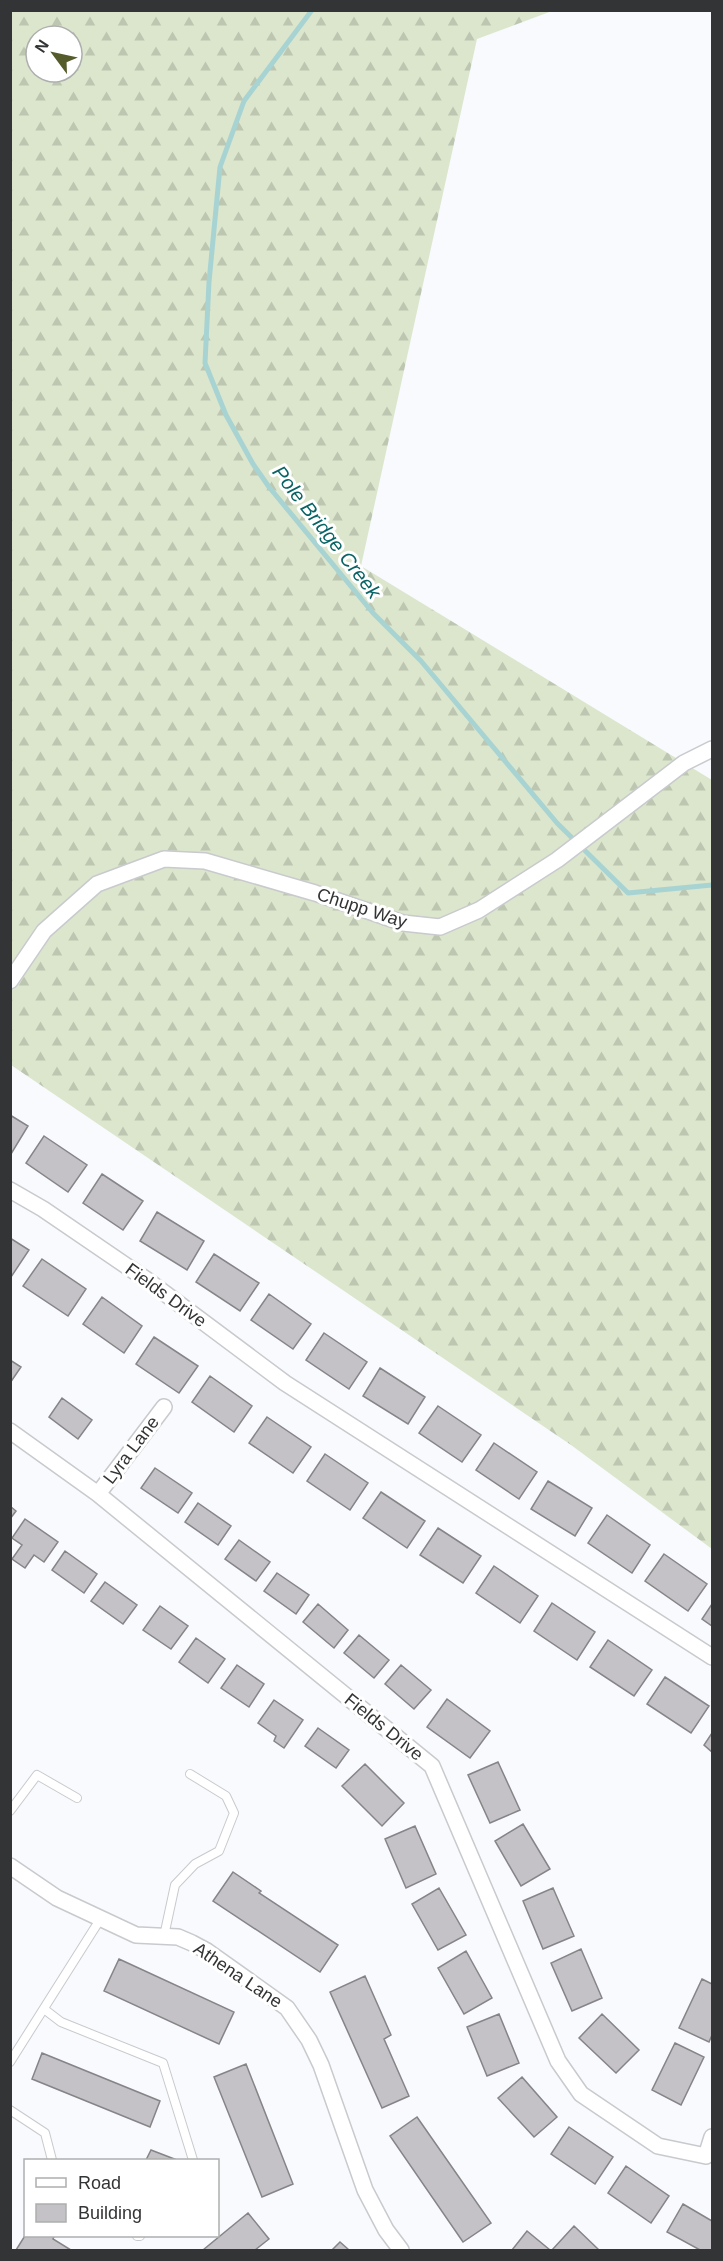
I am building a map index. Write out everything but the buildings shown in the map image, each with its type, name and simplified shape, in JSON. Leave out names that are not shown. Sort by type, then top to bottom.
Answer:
[{"type":"street","name":"Chupp Way","points":[[10,981],[44,931],[96,884],[164,859],[205,861],[315,893],[403,923],[440,927],[480,910],[557,860],[684,763],[712,748]]},
{"type":"street","name":"Fields Drive","points":[[10,1190],[44,1209],[147,1280],[285,1383],[712,1658]]},
{"type":"street","name":"Lyra Lane","points":[[98,1494],[164,1407]]},
{"type":"street","name":"Fields Drive","points":[[10,1431],[98,1494],[432,1766],[558,2061],[581,2094],[658,2146],[706,2156],[712,2137]]},
{"type":"street","name":"Athena Lane","points":[[10,1866],[57,1898],[136,1935],[178,1937],[207,1951],[288,2008],[309,2040],[321,2065],[365,2190],[386,2230],[401,2250]]},
{"type":"lane","points":[[10,1811],[37,1774],[77,1798]]},
{"type":"lane","points":[[164,1936],[175,1886],[195,1864],[219,1851],[234,1814],[226,1796],[190,1774]]},
{"type":"lane","points":[[10,2062],[101,1918]]},
{"type":"lane","points":[[44,2009],[61,2022],[163,2063],[193,2159]]},
{"type":"lane","points":[[10,2110],[45,2133],[52,2159]]},
{"type":"green space","points":[[10,11],[552,11],[477,39],[361,566],[712,780],[712,1549],[571,1445],[11,1065]]},
{"type":"waterway","name":"Pole Bridge Creek","points":[[312,10],[244,101],[220,167],[209,282],[205,363],[226,415],[253,464],[269,487],[373,613],[421,661],[557,823],[628,893],[712,885]]}]
